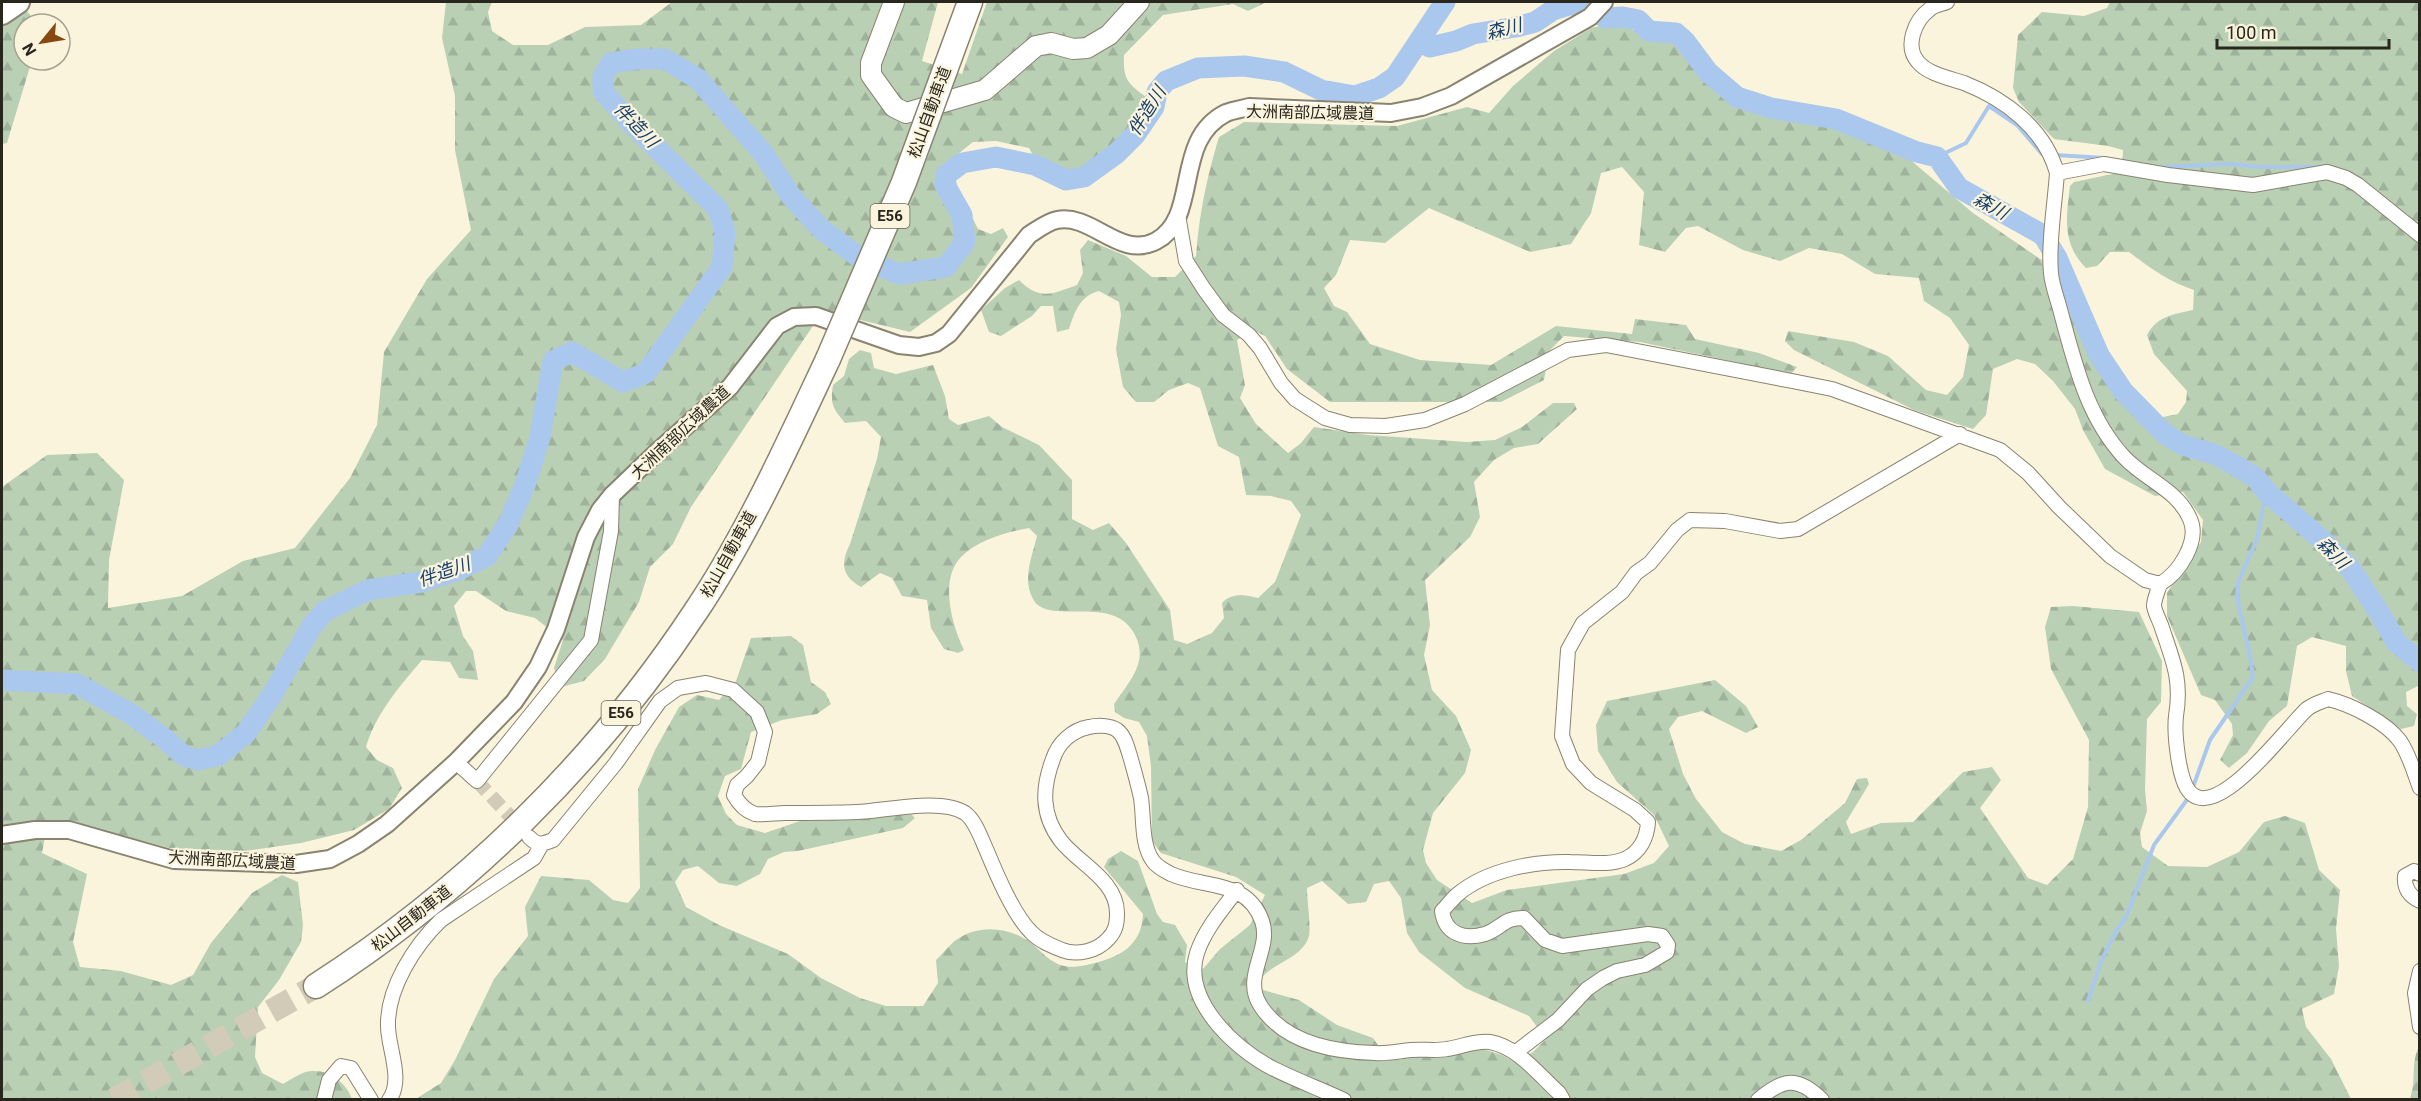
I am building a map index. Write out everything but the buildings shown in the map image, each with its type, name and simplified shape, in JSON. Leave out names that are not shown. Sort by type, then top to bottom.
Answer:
[{"type":"highway","points":[[2,13],[18,2]]},
{"type":"highway","name":"松山自動車道","points":[[315,986],[388,937],[472,869],[559,785],[649,679],[698,610],[761,495],[828,359],[904,182],[970,2]]},
{"type":"main road","points":[[894,2],[871,63],[871,75],[894,107],[906,113],[985,90],[1036,46],[1051,43],[1073,49],[1087,48],[1109,34],[1138,2]]},
{"type":"street","name":"大洲南部広域農道","points":[[2,835],[35,830],[69,830],[174,860],[296,864],[330,859],[358,844],[387,824],[456,762],[514,702],[538,667],[556,629],[586,537],[600,510],[612,495],[730,387],[766,337],[777,326],[794,317],[816,316],[899,345],[919,347],[936,343],[949,334],[1029,235],[1042,226],[1057,220],[1074,220],[1112,239],[1141,245],[1156,241],[1167,232],[1178,215],[1192,154],[1200,137],[1209,126],[1227,113],[1249,107],[1391,113],[1422,107],[1450,96],[1590,17],[1604,2]]},
{"type":"street","points":[[1947,2],[1930,9],[1913,29],[1912,46],[1916,61],[1929,70],[1969,85],[2002,102],[2036,130],[2053,157],[2057,173],[2051,273],[2073,363],[2099,421],[2124,458],[2165,489],[2181,504],[2190,519],[2193,534],[2181,566],[2172,577],[2160,584],[2154,604],[2178,677],[2179,701],[2175,722],[2181,770],[2186,789],[2196,796],[2207,798],[2218,796],[2248,773],[2307,709],[2328,699],[2358,710],[2398,738],[2418,780]]},
{"type":"street","points":[[2057,173],[2104,164],[2168,175],[2253,185],[2327,172],[2346,178],[2358,185],[2420,235]]},
{"type":"street","points":[[1178,215],[1186,261],[1223,315],[1249,335],[1260,348],[1281,383],[1294,399],[1325,417],[1350,425],[1386,426],[1425,420],[1465,404],[1568,350],[1606,345],[1832,389],[2000,450],[2028,473],[2059,507],[2110,556],[2145,580],[2160,584]]},
{"type":"street","points":[[1516,1052],[1558,1020],[1587,990],[1603,978],[1655,960],[1667,952],[1668,945],[1662,936],[1648,934],[1562,946],[1545,940],[1524,918],[1511,918],[1486,934],[1470,936],[1452,932],[1444,924],[1442,911],[1458,894],[1484,877],[1520,867],[1561,862],[1611,862],[1626,858],[1641,847],[1648,822],[1635,810],[1591,783],[1573,764],[1562,736],[1568,650],[1583,623],[1622,591],[1636,573],[1650,563],[1677,530],[1690,520],[1725,521],[1780,531],[1798,529],[1960,434]]},
{"type":"street","points":[[456,762],[477,781],[591,640],[611,531],[612,495]]},
{"type":"street","points":[[529,837],[533,842],[542,844],[553,840],[616,763],[660,701],[678,688],[706,683],[734,690],[757,712],[765,732],[758,762],[737,785],[734,795],[740,805],[755,813],[859,812],[934,806],[955,808],[968,814],[981,836],[1001,883],[1031,933],[1049,945],[1072,954],[1088,951],[1107,941],[1117,925],[1117,904],[1111,888],[1061,841],[1052,825],[1045,804],[1046,779],[1056,749],[1070,735],[1085,727],[1104,726],[1117,730],[1126,742],[1141,800],[1147,847],[1153,861],[1162,870],[1186,880],[1237,890],[1246,895],[1263,922],[1265,939],[1256,966],[1253,986],[1258,1002],[1272,1021],[1295,1037],[1325,1048],[1377,1054],[1445,1049],[1487,1041],[1516,1052],[1559,1093],[1563,1100]]},
{"type":"street","points":[[389,1100],[392,1097],[395,1077],[388,1027],[390,1007],[400,979],[425,937],[441,920],[534,858],[542,844]]},
{"type":"street","points":[[2420,874],[2414,871],[2409,873],[2405,876],[2404,884],[2407,891],[2420,901]]},
{"type":"street","points":[[1237,890],[1212,923],[1197,953],[1194,969],[1198,993],[1212,1019],[1233,1040],[1270,1067],[1344,1100]]},
{"type":"street","points":[[2420,971],[2415,993],[2420,1027]]},
{"type":"street","points":[[324,1100],[329,1080],[340,1066],[351,1068],[371,1100]]},
{"type":"street","points":[[1758,1100],[1774,1087],[1793,1082],[1812,1090],[1822,1100]]},
{"type":"green space","points":[[2,2],[20,2],[28,12],[12,12],[12,72],[28,72],[7,143],[2,144]]},
{"type":"green space","points":[[446,2],[492,2],[488,12],[492,31],[513,45],[548,45],[585,27],[641,25],[672,2],[938,2],[922,61],[962,74],[987,2],[1267,2],[1248,11],[1233,4],[1163,15],[1124,55],[1124,70],[1128,80],[1146,97],[1128,135],[1070,182],[1060,186],[1045,177],[1029,148],[996,141],[973,142],[953,158],[957,187],[978,229],[991,234],[1003,228],[1008,237],[971,288],[910,332],[823,311],[691,507],[673,544],[650,567],[639,602],[605,659],[584,681],[561,687],[554,668],[563,640],[535,618],[506,611],[476,591],[466,591],[454,606],[463,636],[473,651],[478,680],[459,678],[450,662],[422,660],[405,680],[382,711],[366,747],[377,760],[393,768],[402,788],[389,809],[354,830],[301,843],[245,851],[169,848],[76,823],[48,821],[42,853],[87,874],[73,942],[80,967],[121,971],[171,985],[193,975],[211,943],[252,893],[282,875],[298,882],[303,925],[301,942],[279,980],[258,1007],[255,1057],[262,1073],[283,1084],[305,1072],[319,1071],[331,1075],[342,1083],[352,1099],[2,1099],[2,487],[47,455],[97,453],[124,480],[109,560],[108,608],[182,596],[243,561],[295,548],[350,478],[377,425],[384,352],[427,279],[471,230],[455,150],[455,96],[442,38]]},
{"type":"green space","points":[[2110,2],[2419,2],[2420,685],[2406,692],[2407,706],[2417,714],[2414,726],[2401,729],[2352,696],[2346,671],[2346,646],[2312,637],[2297,646],[2287,706],[2269,721],[2247,753],[2229,768],[2220,760],[2233,735],[2232,724],[2215,700],[2201,695],[2167,616],[2167,593],[2201,542],[2203,520],[2183,492],[2155,496],[2105,469],[2083,430],[2075,409],[2053,381],[2035,364],[2017,359],[1993,369],[1986,415],[1973,429],[1914,410],[1794,350],[1785,341],[1788,331],[1854,342],[1888,356],[1926,390],[1947,395],[1963,377],[1969,345],[1950,318],[1924,301],[1919,278],[1875,274],[1842,254],[1809,248],[1780,261],[1743,250],[1698,226],[1686,228],[1665,252],[1639,245],[1644,192],[1622,167],[1601,173],[1591,213],[1571,244],[1530,252],[1429,208],[1385,243],[1350,240],[1336,275],[1324,288],[1334,306],[1347,312],[1370,344],[1420,360],[1491,365],[1556,326],[1632,334],[1635,319],[1686,325],[1695,339],[1759,353],[1797,367],[1791,374],[1640,342],[1564,336],[1549,351],[1544,380],[1501,402],[1330,402],[1287,369],[1265,336],[1253,330],[1237,340],[1245,385],[1240,398],[1256,424],[1288,453],[1301,443],[1314,427],[1368,435],[1467,442],[1495,440],[1522,427],[1553,403],[1574,403],[1577,409],[1538,444],[1514,448],[1494,460],[1474,482],[1480,517],[1470,537],[1425,580],[1430,625],[1424,655],[1432,690],[1456,716],[1471,750],[1465,773],[1433,813],[1423,850],[1426,863],[1437,880],[1472,903],[1507,890],[1624,874],[1654,863],[1669,846],[1654,815],[1617,782],[1598,751],[1596,725],[1607,701],[1715,680],[1746,706],[1758,727],[1746,733],[1702,711],[1678,717],[1669,729],[1683,774],[1696,799],[1722,832],[1745,844],[1781,851],[1801,840],[1845,803],[1857,779],[1867,778],[1869,784],[1846,822],[1851,834],[1881,823],[1913,822],[1963,772],[1992,767],[2001,780],[1980,808],[2028,878],[2047,885],[2073,859],[2088,807],[2089,740],[2051,669],[2045,627],[2051,607],[2073,606],[2139,612],[2162,661],[2161,702],[2147,719],[2145,789],[2147,811],[2140,833],[2142,847],[2168,866],[2207,867],[2239,852],[2264,822],[2285,816],[2305,823],[2319,870],[2340,890],[2336,929],[2339,966],[2334,994],[2302,1009],[2306,1027],[2331,1059],[2351,1099],[414,1100],[441,1083],[455,1060],[494,979],[528,936],[525,907],[541,876],[589,880],[613,900],[628,903],[640,888],[638,789],[655,750],[679,707],[697,695],[719,700],[736,681],[751,638],[791,636],[803,645],[811,682],[825,692],[831,704],[817,714],[782,720],[751,732],[741,769],[725,776],[718,796],[726,814],[737,825],[765,833],[803,820],[911,814],[915,818],[903,828],[784,852],[768,859],[760,874],[737,886],[719,883],[698,866],[683,870],[675,882],[686,907],[719,925],[788,954],[821,978],[860,998],[886,1006],[923,1006],[938,983],[936,960],[956,940],[974,931],[993,929],[1012,933],[1030,942],[1054,962],[1071,967],[1089,965],[1124,951],[1138,936],[1143,914],[1104,867],[1108,859],[1121,851],[1138,861],[1157,914],[1163,922],[1175,925],[1187,945],[1185,962],[1203,969],[1220,949],[1250,925],[1265,895],[1236,877],[1161,853],[1152,841],[1151,766],[1147,736],[1139,722],[1124,718],[1115,712],[1114,704],[1127,686],[1139,660],[1140,650],[1137,640],[1132,630],[1122,620],[1109,614],[1051,610],[1040,607],[1033,599],[1028,584],[1029,568],[1037,536],[1029,528],[984,541],[961,557],[954,567],[950,578],[950,603],[955,628],[964,650],[958,653],[944,649],[931,628],[927,600],[902,596],[892,578],[880,573],[861,587],[847,574],[845,558],[877,459],[881,437],[866,421],[845,423],[832,402],[833,385],[844,376],[849,359],[860,350],[871,353],[874,368],[896,374],[933,365],[945,396],[949,419],[958,425],[989,416],[1002,427],[1039,445],[1072,480],[1072,519],[1093,530],[1109,523],[1126,543],[1170,610],[1174,640],[1187,644],[1212,633],[1224,618],[1222,603],[1230,597],[1239,595],[1258,598],[1275,582],[1301,515],[1291,501],[1271,496],[1246,495],[1239,457],[1218,446],[1200,388],[1188,383],[1169,390],[1154,402],[1136,402],[1123,387],[1116,349],[1121,315],[1119,302],[1099,291],[1093,293],[1079,305],[1069,329],[1057,332],[1053,306],[1041,306],[1032,316],[1001,336],[989,332],[981,310],[1005,288],[1019,280],[1033,291],[1046,294],[1077,285],[1083,273],[1080,250],[1088,240],[1126,256],[1152,277],[1175,277],[1196,256],[1204,196],[1219,137],[1244,122],[1397,126],[1467,107],[1489,113],[1513,86],[1554,51],[1591,28],[1624,24],[1641,35],[1678,44],[1725,96],[1755,108],[1819,111],[1858,121],[1886,134],[1914,163],[1973,213],[2046,263],[2067,268],[2090,319],[2091,345],[2105,376],[2136,412],[2163,417],[2178,414],[2186,402],[2187,391],[2154,354],[2147,335],[2161,320],[2193,310],[2194,290],[2168,279],[2129,252],[2110,252],[2097,266],[2086,268],[2078,259],[2069,240],[2067,209],[2070,186],[2074,182],[2122,172],[2123,150],[2054,139],[2019,102],[2013,88],[2018,35],[2042,12],[2084,16],[2107,8]],"holes":[[[1322,881],[1348,904],[1366,902],[1374,884],[1389,881],[1401,898],[1407,933],[1419,952],[1465,988],[1529,1016],[1546,1039],[1534,1051],[1516,1063],[1502,1055],[1483,1049],[1387,1058],[1373,1038],[1337,1025],[1299,1000],[1263,990],[1258,983],[1263,976],[1300,951],[1309,936],[1307,888]]]},
{"type":"green space","points":[[2419,1046],[2419,1099],[2410,1099],[2416,1053]]},
{"type":"waterway","name":"伴造川","points":[[2,680],[77,684],[131,714],[184,756],[198,760],[219,755],[246,733],[270,698],[312,626],[325,611],[368,590],[421,582],[456,571],[487,556],[508,524],[525,485],[540,437],[553,361],[572,352],[623,382],[646,373],[722,267],[725,232],[718,209],[628,120],[603,91],[603,76],[611,63],[637,59],[665,59],[698,79],[763,153],[791,196],[821,229],[860,258],[899,274],[946,267],[965,242],[962,215],[945,185],[946,175],[962,163],[996,157],[1035,165],[1066,180],[1084,177],[1116,154],[1135,135],[1154,107],[1157,92],[1166,81],[1198,68],[1244,66],[1284,72],[1321,90],[1355,96],[1379,88],[1395,77],[1445,2]]},
{"type":"waterway","name":"森川","points":[[1420,42],[1430,47],[1473,34],[1535,22],[1553,10],[1569,5],[1583,5],[1606,18],[1623,17],[1638,20],[1649,31],[1676,33],[1685,41],[1708,72],[1737,97],[1771,108],[1836,119],[1917,152],[1937,157],[1959,188],[2043,235],[2057,258],[2099,355],[2123,391],[2165,434],[2183,445],[2217,455],[2255,477],[2266,491],[2350,568],[2396,642],[2420,662]]},
{"type":"waterway","points":[[1937,157],[1966,143],[1989,106],[2017,125],[2042,154]]},
{"type":"waterway","points":[[2055,155],[2105,158]]},
{"type":"waterway","points":[[2159,167],[2232,164],[2259,167],[2325,167]]},
{"type":"waterway","points":[[2193,787],[2210,740],[2253,677],[2237,598],[2238,583],[2257,539],[2266,491]]},
{"type":"waterway","points":[[2088,1001],[2100,964],[2115,933],[2126,917],[2154,845],[2189,797]]},
{"type":"tunnel","points":[[477,781],[522,829]]},
{"type":"tunnel","points":[[114,1100],[316,986]]}]
